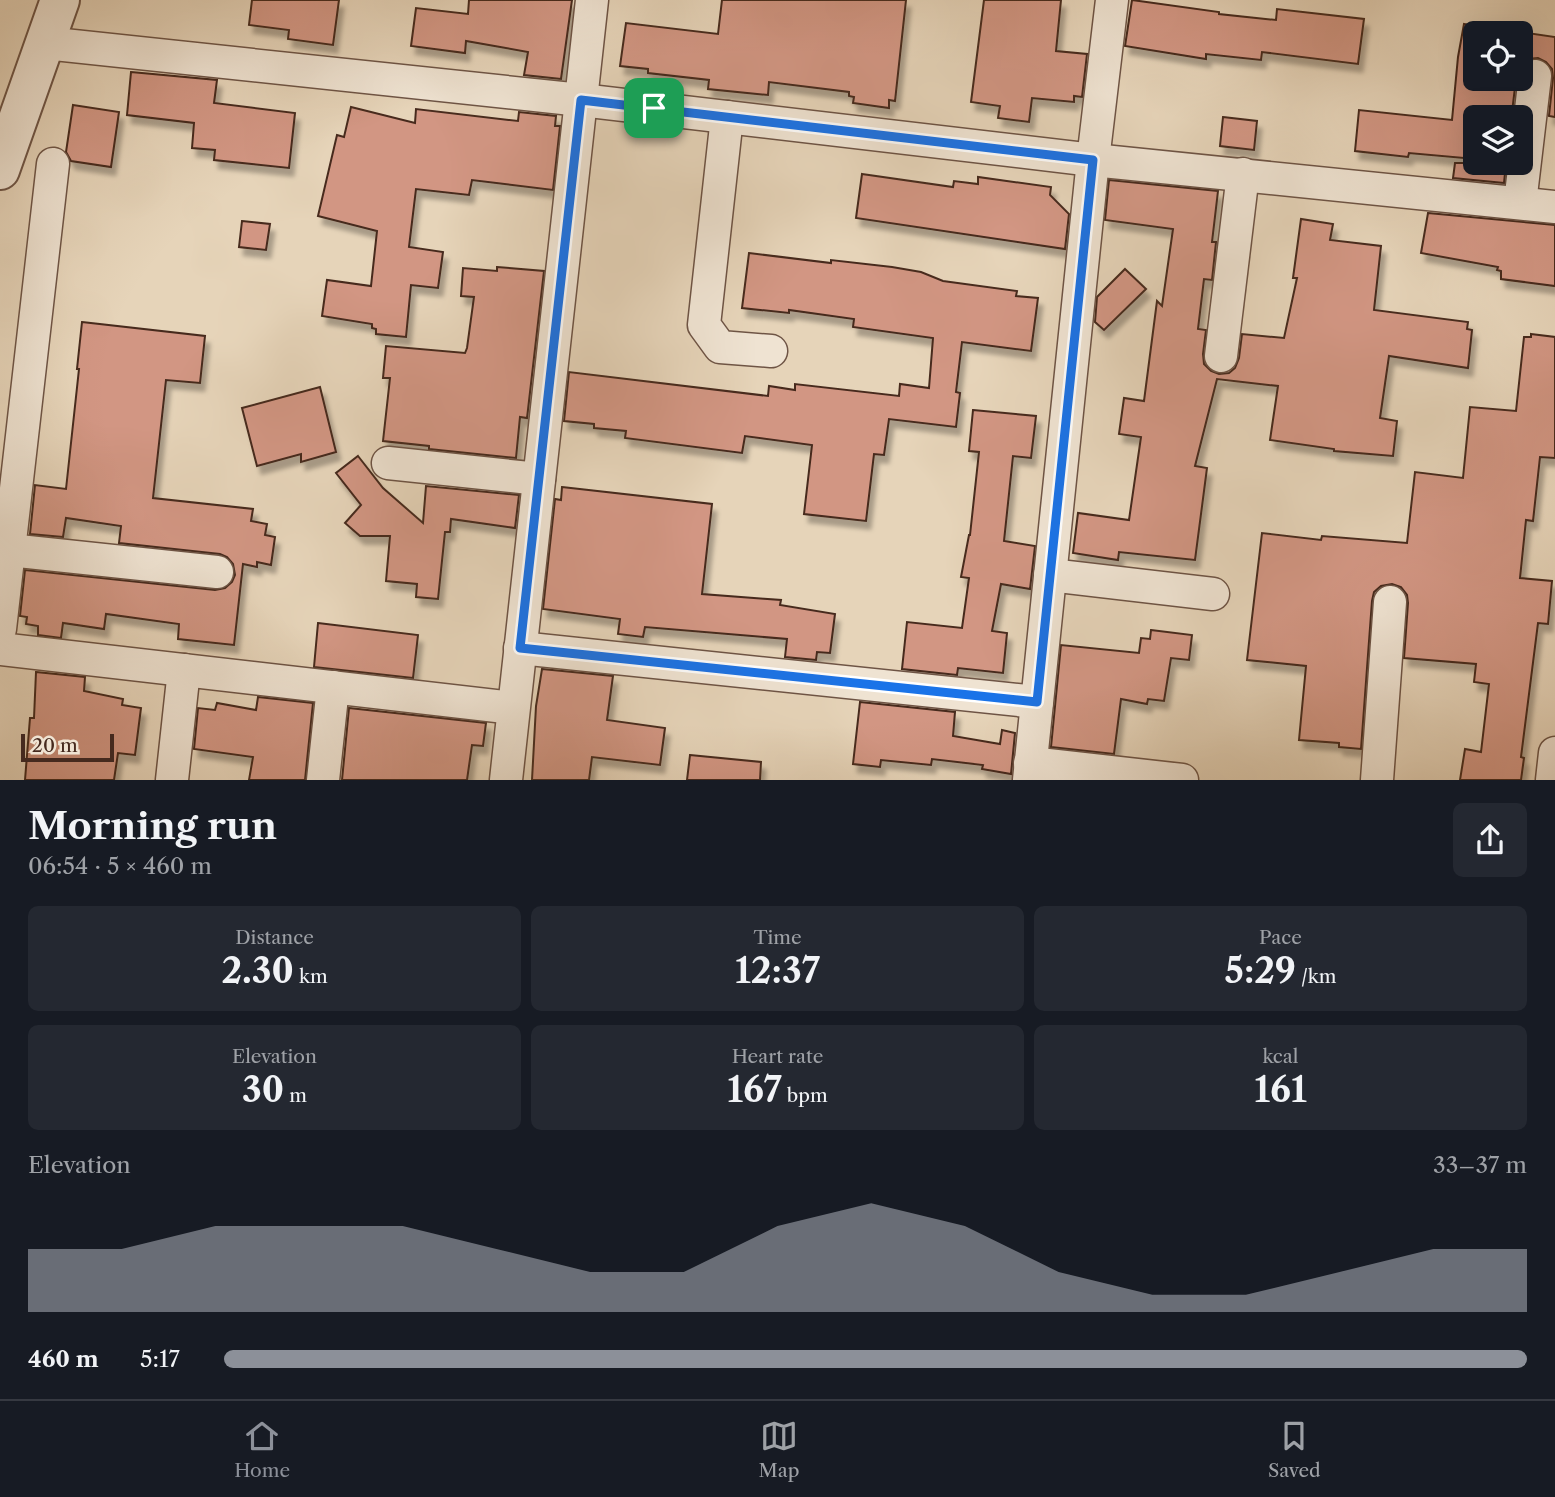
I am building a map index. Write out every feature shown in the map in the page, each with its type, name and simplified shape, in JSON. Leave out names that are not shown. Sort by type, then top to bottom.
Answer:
[{"type":"street","points":[[0,170],[8,125],[45,43],[60,0]]},
{"type":"street","points":[[506,779],[592,0]]},
{"type":"street","points":[[1112,0],[1029,771],[1182,779]]},
{"type":"street","points":[[45,43],[581,100],[1093,160],[1555,207]]},
{"type":"street","points":[[1520,203],[1535,76]]},
{"type":"street","points":[[727,117],[704,325],[720,347],[771,351]]},
{"type":"street","points":[[0,629],[53,164]]},
{"type":"street","points":[[1221,355],[1242,174]]},
{"type":"street","points":[[388,463],[539,480]]},
{"type":"street","points":[[9,550],[216,572]]},
{"type":"street","points":[[1050,575],[1213,594]]},
{"type":"street","points":[[1377,779],[1390,602]]},
{"type":"street","points":[[520,648],[1037,702]]},
{"type":"street","points":[[0,649],[513,708]]},
{"type":"street","points":[[172,779],[184,670]]},
{"type":"street","points":[[323,779],[333,687]]},
{"type":"street","points":[[1552,779],[1555,753]]},
{"type":"building","points":[[252,0],[339,0],[333,45],[288,39],[289,30],[249,25]]},
{"type":"building","points":[[469,0],[572,0],[561,79],[524,75],[528,52],[466,41],[465,53],[411,46],[416,8],[468,14]]},
{"type":"building","points":[[722,0],[906,0],[895,101],[889,100],[889,108],[853,103],[854,97],[849,96],[849,92],[769,82],[768,95],[708,89],[709,80],[648,73],[648,69],[620,66],[626,23],[718,34]]},
{"type":"building","points":[[984,0],[1061,0],[1056,51],[1087,54],[1082,97],[1074,96],[1074,102],[1032,98],[1029,122],[998,118],[1000,106],[971,102]]},
{"type":"building","points":[[1132,0],[1276,20],[1277,9],[1364,19],[1358,64],[1262,52],[1261,60],[1206,54],[1206,59],[1125,46]]},
{"type":"building","points":[[1463,30],[1463,91],[1515,91],[1513,105],[1463,105],[1463,158],[1409,153],[1408,157],[1355,151],[1359,110],[1452,120]]},
{"type":"building","points":[[1533,34],[1555,37],[1555,117],[1549,116],[1552,69],[1538,58],[1533,58]]},
{"type":"building","points":[[131,72],[217,80],[214,103],[295,113],[289,168],[214,160],[215,150],[192,148],[194,123],[127,115]]},
{"type":"building","points":[[73,105],[119,112],[111,167],[71,161],[66,152]]},
{"type":"building","points":[[351,107],[415,123],[416,109],[518,121],[519,112],[556,116],[555,126],[560,126],[553,190],[472,180],[469,195],[416,189],[409,247],[443,252],[438,288],[411,285],[406,337],[376,334],[372,324],[322,316],[327,280],[371,286],[377,231],[318,216],[337,135],[344,137]]},
{"type":"building","points":[[1223,117],[1257,121],[1254,150],[1220,146]]},
{"type":"building","points":[[1455,163],[1463,163],[1463,175],[1505,175],[1504,183],[1453,178]]},
{"type":"building","points":[[862,174],[953,187],[954,181],[978,184],[978,177],[1051,187],[1050,195],[1069,214],[1065,249],[856,218]]},
{"type":"building","points":[[1109,180],[1218,191],[1212,242],[1216,242],[1212,280],[1204,279],[1198,329],[1206,330],[1204,364],[1211,371],[1229,373],[1235,368],[1242,334],[1284,338],[1297,278],[1293,278],[1301,219],[1333,224],[1330,240],[1381,246],[1374,310],[1468,322],[1467,329],[1472,330],[1468,368],[1389,356],[1380,418],[1397,421],[1393,456],[1334,451],[1270,440],[1278,386],[1217,379],[1195,466],[1207,468],[1195,560],[1119,552],[1118,560],[1073,553],[1078,513],[1129,520],[1141,437],[1119,434],[1124,398],[1144,401],[1157,301],[1162,306],[1173,229],[1105,220]]},
{"type":"building","points":[[1428,213],[1555,225],[1555,286],[1501,279],[1498,267],[1421,253]]},
{"type":"building","points":[[242,221],[270,224],[266,250],[239,247]]},
{"type":"building","points":[[749,253],[892,267],[921,272],[943,281],[1017,291],[1016,296],[1038,298],[1031,351],[962,342],[956,392],[960,393],[956,427],[889,419],[884,455],[874,454],[866,521],[804,514],[812,445],[745,436],[742,453],[625,438],[626,431],[594,428],[594,424],[564,421],[569,372],[768,396],[769,386],[795,390],[795,384],[899,396],[900,384],[929,388],[933,338],[853,327],[854,319],[789,310],[789,313],[742,308]]},
{"type":"building","points":[[497,267],[544,271],[527,418],[520,417],[516,458],[429,449],[429,446],[383,441],[390,378],[383,378],[386,346],[465,353],[474,297],[461,296],[463,268],[497,271]]},
{"type":"building","points":[[1125,269],[1146,289],[1104,330],[1095,322],[1097,297]]},
{"type":"building","points":[[82,322],[205,336],[200,383],[166,380],[153,498],[253,509],[251,521],[267,524],[265,535],[275,537],[271,565],[257,562],[257,567],[243,564],[234,645],[178,639],[179,624],[106,614],[104,629],[63,623],[61,638],[38,635],[38,626],[26,624],[27,617],[20,616],[25,570],[215,590],[225,588],[235,575],[233,564],[220,554],[119,543],[121,526],[66,518],[63,537],[30,534],[35,485],[66,489]]},
{"type":"building","points":[[1531,334],[1555,337],[1555,458],[1540,457],[1533,521],[1526,520],[1520,578],[1552,581],[1548,624],[1538,623],[1521,757],[1524,758],[1521,780],[1460,780],[1465,749],[1481,752],[1489,684],[1474,682],[1476,664],[1404,658],[1407,595],[1401,587],[1392,584],[1381,586],[1374,592],[1372,601],[1361,749],[1339,747],[1339,743],[1299,740],[1306,666],[1247,660],[1262,533],[1321,540],[1322,536],[1407,543],[1415,472],[1463,478],[1470,407],[1516,411],[1524,337],[1531,337]]},
{"type":"building","points":[[320,387],[336,452],[301,462],[301,454],[257,466],[242,408]]},
{"type":"building","points":[[973,410],[1036,416],[1031,458],[1013,456],[1004,541],[1035,546],[1030,589],[1001,584],[992,631],[1007,633],[1003,673],[958,668],[957,675],[902,669],[907,622],[962,628],[969,578],[961,577],[970,535],[979,452],[969,451]]},
{"type":"building","points":[[358,456],[383,488],[423,523],[426,486],[519,495],[515,528],[451,519],[450,532],[445,532],[438,599],[416,597],[417,584],[386,581],[390,536],[360,536],[345,523],[361,505],[336,473]]},
{"type":"building","points":[[562,487],[712,504],[702,594],[781,600],[780,605],[835,614],[830,653],[817,652],[816,660],[785,657],[787,639],[645,627],[643,637],[618,634],[620,619],[543,609],[555,499],[561,500]]},
{"type":"building","points":[[318,623],[418,635],[413,678],[314,667]]},
{"type":"building","points":[[1151,630],[1192,635],[1189,660],[1171,658],[1164,701],[1148,699],[1147,704],[1121,699],[1114,754],[1051,747],[1061,645],[1139,653],[1141,638],[1150,639]]},
{"type":"building","points":[[542,669],[613,676],[607,720],[665,728],[660,765],[592,757],[589,780],[532,780],[536,706]]},
{"type":"building","points":[[36,672],[85,677],[84,691],[123,699],[122,705],[141,708],[135,755],[118,753],[114,780],[25,780],[30,718],[34,718]]},
{"type":"building","points":[[258,697],[313,703],[305,780],[249,780],[253,757],[194,749],[198,708],[215,710],[217,703],[256,710]]},
{"type":"building","points":[[860,702],[955,712],[953,736],[1000,744],[1002,730],[1015,733],[1011,774],[982,769],[983,765],[932,759],[931,765],[881,760],[880,767],[853,764]]},
{"type":"building","points":[[349,708],[486,723],[483,746],[472,745],[467,780],[342,780]]},
{"type":"building","points":[[690,755],[761,762],[760,780],[687,780]]},
{"type":"route","points":[[581,100],[654,108],[1093,160],[1037,702],[520,648],[581,100]]}]
